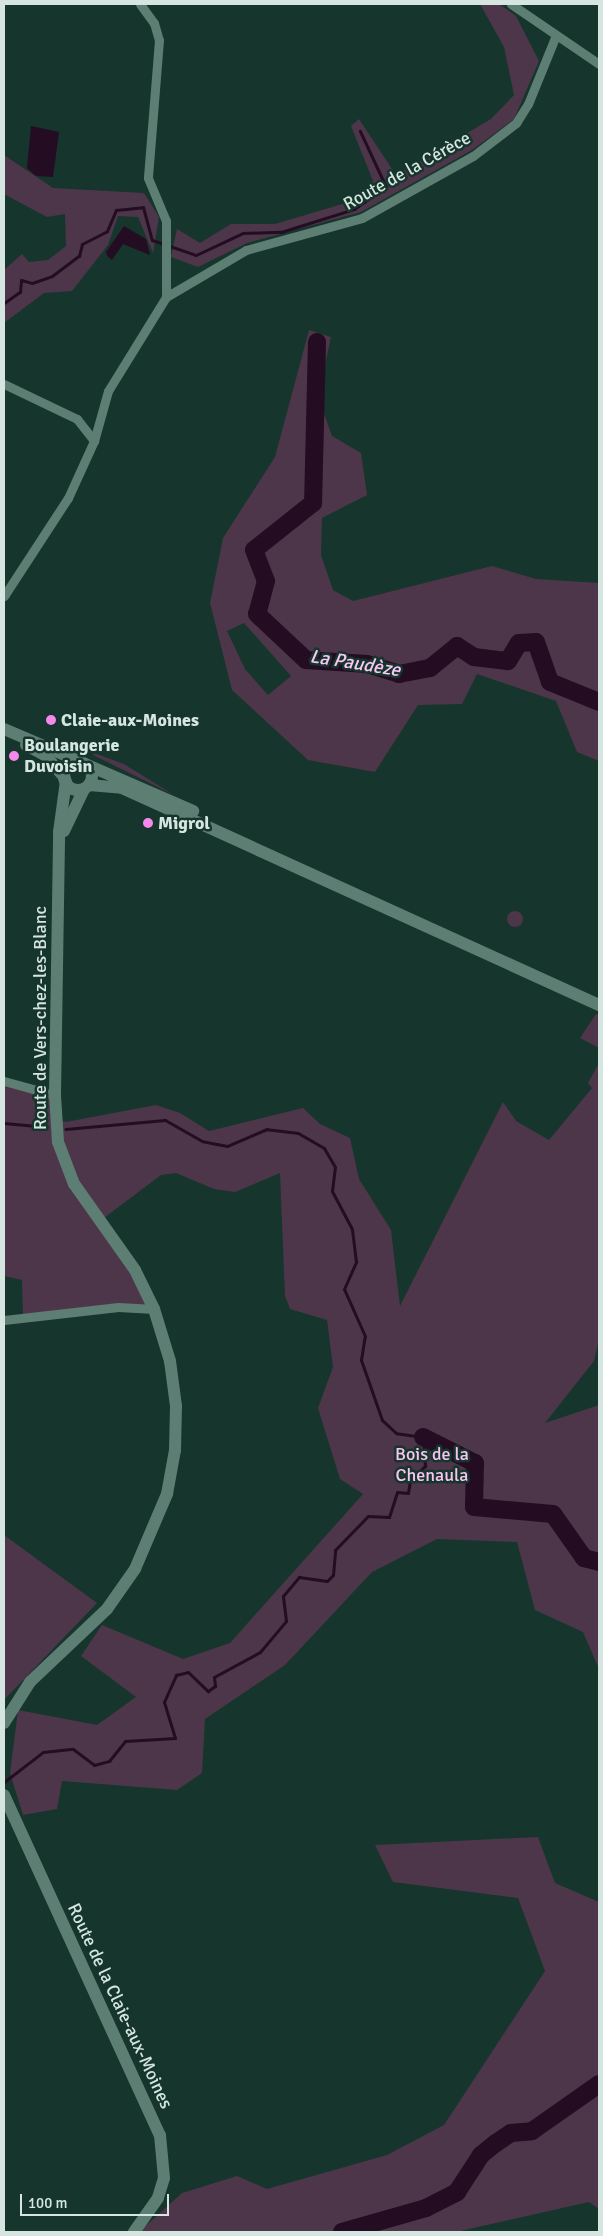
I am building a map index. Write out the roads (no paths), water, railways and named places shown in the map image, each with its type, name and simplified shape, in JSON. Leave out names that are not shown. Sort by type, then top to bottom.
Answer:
[{"type":"main road","points":[[4,729],[156,793],[306,869]]},
{"type":"main road","points":[[4,734],[45,755],[73,788],[117,786],[306,869],[599,1005]]},
{"type":"main road","points":[[65,780],[69,766],[83,763]]},
{"type":"main road","points":[[83,763],[92,773],[86,787]]},
{"type":"main road","name":"Route de Vers-chez-les-Blanc","points":[[4,1723],[30,1682],[106,1609],[154,1532],[168,1494],[176,1406],[170,1361],[154,1308],[135,1270],[70,1177],[58,1142],[55,1095],[59,856],[65,780]]},
{"type":"main road","name":"Route de Vers-chez-les-Blanc","points":[[59,856],[68,818],[86,787]]},
{"type":"main road","name":"Route de la Claie-aux-Moines","points":[[4,1795],[160,2135],[164,2178],[158,2198],[134,2232]]},
{"type":"street","points":[[140,4],[154,23],[159,40],[148,178],[168,236],[166,297]]},
{"type":"street","points":[[511,4],[599,64]]},
{"type":"street","name":"Route de la Cérèce","points":[[4,596],[68,498],[94,441],[108,391],[166,297],[246,250],[362,218],[473,156],[516,123],[528,104],[556,36]]},
{"type":"street","points":[[4,384],[77,419],[94,441]]},
{"type":"street","points":[[4,1081],[55,1095]]},
{"type":"street","points":[[4,1320],[118,1307],[154,1308]]},
{"type":"waterway","name":"La Paudèze","points":[[4,303],[20,292],[21,280],[32,283],[52,276],[79,256],[82,244],[107,231],[116,210],[143,207],[152,240],[196,255],[243,233],[281,232],[354,209],[386,187],[360,131]]},
{"type":"waterway","name":"La Paudèze","points":[[317,342],[313,503],[254,550],[266,581],[257,614],[306,660],[367,664],[399,674],[430,668],[457,646],[474,657],[508,661],[519,643],[536,642],[550,682],[599,702]]},
{"type":"waterway","points":[[4,1782],[43,1752],[73,1749],[94,1765],[109,1761],[125,1741],[175,1738],[164,1702],[176,1675],[188,1672],[208,1691],[215,1686],[214,1677],[260,1652],[286,1621],[283,1596],[299,1577],[327,1581],[333,1575],[335,1550],[368,1516],[389,1517],[397,1492],[408,1493],[410,1480],[425,1466],[423,1437],[396,1433],[382,1420],[361,1360],[365,1336],[344,1289],[356,1262],[352,1229],[332,1191],[335,1167],[324,1148],[298,1133],[267,1129],[227,1146],[202,1141],[165,1120],[65,1129]]},
{"type":"waterway","points":[[4,1123],[47,1127]]},
{"type":"waterway","points":[[423,1437],[475,1463],[474,1507],[553,1514],[584,1558],[599,1562]]},
{"type":"waterway","points":[[342,2232],[426,2208],[457,2192],[481,2155],[496,2143],[511,2133],[532,2131],[599,2084]]},
{"type":"place","name":"Claie-aux-Moines","points":[[51,720]]},
{"type":"place","name":"Boulangerie Duvoisin","points":[[14,756]]},
{"type":"place","name":"Migrol","points":[[148,823]]},
{"type":"park label","name":"Bois de la Chenaula","points":[[432,1465]]}]
